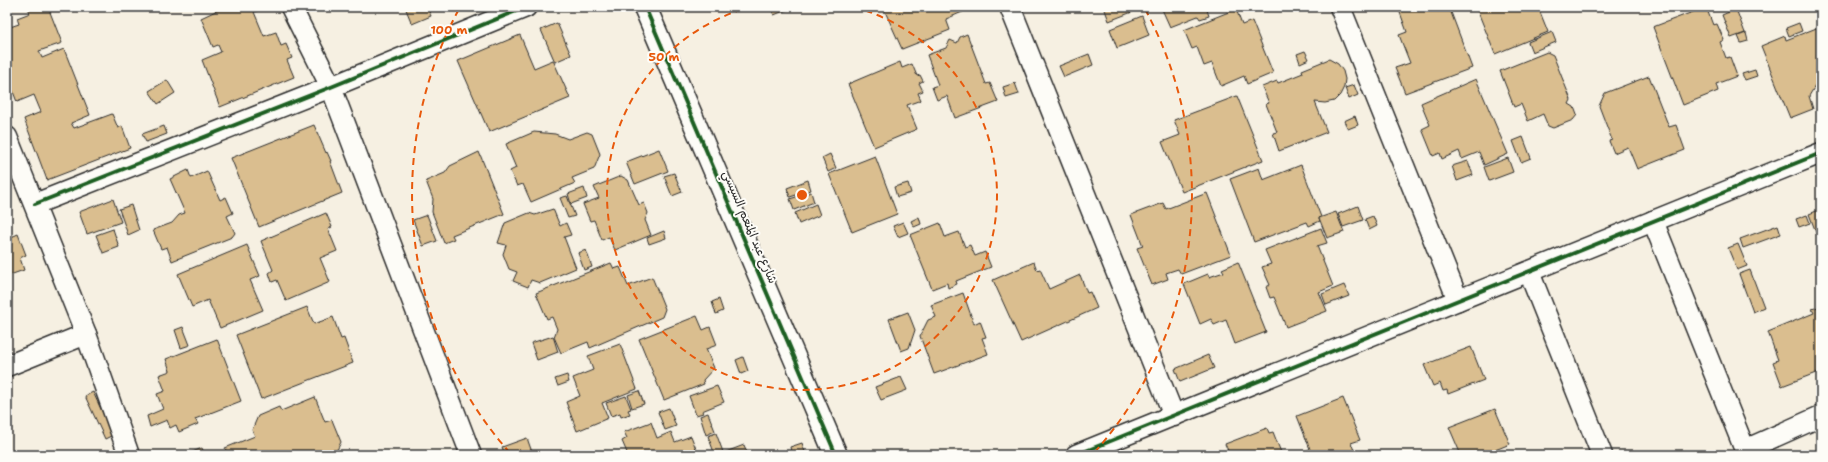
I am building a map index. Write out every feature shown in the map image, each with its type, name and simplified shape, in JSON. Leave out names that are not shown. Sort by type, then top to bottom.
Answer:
[{"type":"street","points":[[291,7],[331,87],[470,455]]},
{"type":"street","points":[[35,204],[331,87],[526,7]]},
{"type":"street","name":"شارع عبد المنعم السيسي","points":[[645,7],[836,455]]},
{"type":"street","points":[[1010,7],[1174,416]]},
{"type":"street","points":[[1340,7],[1458,300]]},
{"type":"street","points":[[7,137],[86,334],[130,455]]},
{"type":"street","points":[[1076,455],[1110,449],[1174,416],[1821,153]]},
{"type":"street","points":[[1653,221],[1746,452],[1821,416]]},
{"type":"street","points":[[1528,272],[1602,455]]},
{"type":"street","points":[[7,366],[86,334]]},
{"type":"building","points":[[28,7],[48,7],[62,43],[39,51],[42,58],[64,49],[90,115],[71,123],[74,128],[112,114],[118,128],[122,126],[130,148],[47,180],[24,119],[41,112],[34,95],[17,102],[7,76],[7,28],[19,24],[17,18],[30,13]]},
{"type":"building","points":[[224,7],[266,7],[254,12],[264,36],[276,32],[281,46],[286,44],[292,58],[287,60],[294,77],[220,107],[202,60],[221,52],[218,45],[213,47],[201,18]]},
{"type":"building","points":[[405,7],[427,7],[431,16],[412,24]]},
{"type":"building","points":[[770,7],[794,7],[774,15]]},
{"type":"building","points":[[883,7],[974,7],[946,19],[950,30],[902,49]]},
{"type":"building","points":[[1104,7],[1145,7],[1109,21]]},
{"type":"building","points":[[1161,7],[1206,7],[1209,16],[1200,19],[1198,16],[1170,27]]},
{"type":"building","points":[[1398,7],[1449,7],[1472,68],[1405,93],[1395,68],[1410,63],[1399,35],[1407,32]]},
{"type":"building","points":[[1476,7],[1538,7],[1548,32],[1495,54]]},
{"type":"building","points":[[1706,7],[1713,25],[1717,24],[1724,40],[1720,42],[1726,58],[1730,57],[1737,76],[1716,84],[1718,91],[1683,105],[1653,27]]},
{"type":"building","points":[[1236,9],[1242,25],[1252,21],[1273,73],[1247,84],[1244,76],[1221,86],[1212,63],[1204,66],[1197,47],[1192,49],[1184,30]]},
{"type":"building","points":[[1736,9],[1745,33],[1731,38],[1722,15]]},
{"type":"building","points":[[1142,16],[1149,35],[1117,48],[1110,29]]},
{"type":"building","points":[[557,23],[571,55],[555,62],[541,30]]},
{"type":"building","points":[[1799,23],[1802,31],[1789,36],[1786,28]]},
{"type":"building","points":[[1819,27],[1821,33],[1821,49],[1817,56],[1821,66],[1821,76],[1809,96],[1813,109],[1790,118],[1761,46],[1785,36],[1786,40]]},
{"type":"building","points":[[1552,32],[1556,42],[1532,52],[1528,42]]},
{"type":"building","points":[[1746,33],[1748,41],[1741,43],[1738,36]]},
{"type":"building","points":[[967,34],[986,84],[990,83],[998,102],[955,118],[947,96],[937,100],[932,87],[938,85],[927,55],[946,48],[950,40],[957,43],[960,37]]},
{"type":"building","points":[[520,35],[534,68],[553,60],[570,98],[489,132],[458,61]]},
{"type":"building","points":[[1305,51],[1309,59],[1300,63],[1297,54]]},
{"type":"building","points":[[1547,52],[1553,55],[1571,100],[1569,104],[1574,107],[1577,115],[1573,120],[1553,128],[1548,126],[1543,114],[1528,121],[1521,104],[1514,107],[1500,71]]},
{"type":"building","points":[[1089,54],[1093,65],[1064,77],[1059,66]]},
{"type":"building","points":[[1329,59],[1338,64],[1343,71],[1345,79],[1344,87],[1340,95],[1334,101],[1325,103],[1315,102],[1327,132],[1279,151],[1273,133],[1277,132],[1266,104],[1269,103],[1262,87],[1277,81],[1278,83],[1303,73],[1302,70]]},
{"type":"building","points":[[900,62],[902,68],[912,64],[917,76],[920,75],[923,81],[919,83],[923,91],[918,93],[921,100],[907,105],[917,129],[874,147],[848,84]]},
{"type":"building","points":[[1755,70],[1757,76],[1745,80],[1742,74]]},
{"type":"building","points":[[1649,76],[1669,127],[1676,125],[1685,150],[1637,169],[1628,147],[1614,153],[1609,141],[1612,140],[1599,106],[1605,93]]},
{"type":"building","points":[[1476,79],[1508,154],[1484,165],[1479,152],[1462,159],[1459,151],[1442,159],[1440,153],[1433,156],[1422,129],[1430,125],[1421,103]]},
{"type":"building","points":[[167,80],[175,93],[158,104],[149,91]]},
{"type":"building","points":[[1015,83],[1019,94],[1006,98],[1003,87]]},
{"type":"building","points":[[1354,85],[1358,95],[1349,99],[1345,88]]},
{"type":"building","points":[[1237,96],[1263,160],[1182,192],[1162,142],[1180,135],[1174,120]]},
{"type":"building","points":[[1355,116],[1358,125],[1348,129],[1344,121]]},
{"type":"building","points":[[314,125],[331,161],[342,193],[259,227],[231,158]]},
{"type":"building","points":[[164,126],[167,134],[146,142],[142,134]]},
{"type":"building","points":[[534,132],[555,134],[568,139],[587,132],[592,134],[600,154],[594,169],[572,178],[575,183],[531,202],[523,184],[517,186],[510,171],[516,168],[506,144]]},
{"type":"building","points":[[1523,137],[1531,158],[1521,162],[1513,141]]},
{"type":"building","points":[[659,149],[668,171],[635,184],[626,162]]},
{"type":"building","points":[[479,152],[504,214],[452,235],[454,239],[444,243],[432,212],[433,199],[426,181],[445,173],[450,166]]},
{"type":"building","points":[[830,154],[836,168],[828,172],[822,158]]},
{"type":"building","points":[[875,156],[897,214],[852,232],[829,174]]},
{"type":"building","points":[[1508,158],[1513,172],[1489,181],[1484,167]]},
{"type":"building","points":[[1468,161],[1473,175],[1457,181],[1452,166]]},
{"type":"building","points":[[1301,165],[1321,217],[1319,218],[1320,221],[1309,226],[1307,222],[1254,242],[1230,179],[1259,168],[1263,180]]},
{"type":"building","points":[[188,170],[191,178],[207,171],[220,200],[226,197],[233,213],[227,216],[235,233],[232,237],[172,261],[167,247],[161,249],[153,230],[172,223],[179,215],[185,213],[170,179]]},
{"type":"building","points":[[674,173],[682,192],[672,196],[664,176]]},
{"type":"building","points":[[621,176],[628,180],[639,205],[644,203],[648,213],[645,220],[651,235],[615,250],[609,237],[602,240],[594,220],[590,221],[583,204],[599,198],[594,187]]},
{"type":"building","points":[[808,180],[811,190],[790,197],[787,188]]},
{"type":"building","points":[[908,183],[911,193],[897,197],[894,187]]},
{"type":"building","points":[[584,188],[587,198],[571,204],[568,194]]},
{"type":"building","points":[[811,192],[814,202],[794,210],[790,199]]},
{"type":"building","points":[[1207,193],[1231,255],[1181,274],[1178,269],[1166,273],[1168,279],[1152,285],[1137,248],[1143,246],[1131,215],[1163,203],[1166,209]]},
{"type":"building","points":[[567,196],[575,216],[568,218],[560,198]]},
{"type":"building","points":[[113,199],[121,222],[87,234],[79,212]]},
{"type":"building","points":[[816,204],[820,215],[799,224],[795,213]]},
{"type":"building","points":[[131,205],[139,230],[128,235],[119,209]]},
{"type":"building","points":[[1358,206],[1363,220],[1343,227],[1338,214]]},
{"type":"building","points":[[553,209],[560,226],[566,223],[571,235],[564,237],[576,268],[540,283],[531,280],[528,287],[513,281],[517,272],[509,269],[503,254],[506,245],[498,243],[505,223],[529,213],[535,215]]},
{"type":"building","points":[[1819,210],[1821,216],[1821,233],[1817,235],[1809,214]]},
{"type":"building","points":[[1336,212],[1344,232],[1327,238],[1319,218]]},
{"type":"building","points":[[326,213],[332,227],[328,229],[337,251],[320,258],[330,282],[286,301],[277,280],[272,282],[269,273],[273,270],[261,241]]},
{"type":"building","points":[[427,215],[437,241],[423,246],[413,220]]},
{"type":"building","points":[[1807,215],[1810,223],[1799,227],[1796,219]]},
{"type":"building","points":[[1373,216],[1377,226],[1369,230],[1365,219]]},
{"type":"building","points":[[919,217],[921,224],[914,227],[911,221]]},
{"type":"building","points":[[903,222],[908,233],[898,237],[893,226]]},
{"type":"building","points":[[940,223],[945,237],[959,232],[965,247],[970,245],[975,256],[985,252],[991,267],[956,281],[957,284],[948,288],[947,283],[932,289],[910,235]]},
{"type":"building","points":[[1778,225],[1781,234],[1743,248],[1740,239]]},
{"type":"building","points":[[1321,228],[1327,243],[1317,246],[1333,286],[1319,292],[1327,311],[1286,327],[1274,297],[1270,298],[1266,287],[1270,285],[1262,267],[1271,264],[1265,250]]},
{"type":"building","points":[[113,229],[119,247],[103,253],[96,235]]},
{"type":"building","points":[[664,231],[666,238],[649,244],[647,238]]},
{"type":"building","points":[[18,234],[26,255],[20,258],[24,270],[7,276],[7,239]]},
{"type":"building","points":[[1738,244],[1747,266],[1737,270],[1728,248]]},
{"type":"building","points":[[247,245],[260,276],[250,280],[263,310],[220,328],[208,300],[192,307],[178,274]]},
{"type":"building","points":[[586,250],[592,267],[584,270],[578,253]]},
{"type":"building","points":[[1034,262],[1037,270],[1040,269],[1049,289],[1080,275],[1087,293],[1090,292],[1097,308],[1021,342],[993,280]]},
{"type":"building","points":[[1238,262],[1266,332],[1235,344],[1226,320],[1214,325],[1211,319],[1200,324],[1184,284],[1208,274],[1209,277],[1224,272],[1222,269]]},
{"type":"building","points":[[611,263],[614,269],[620,267],[628,286],[652,277],[665,309],[662,317],[590,348],[588,342],[561,353],[554,337],[557,329],[552,317],[547,319],[536,293]]},
{"type":"building","points":[[1750,270],[1764,307],[1753,312],[1739,274]]},
{"type":"building","points":[[1344,285],[1349,296],[1326,305],[1322,294]]},
{"type":"building","points":[[963,293],[974,324],[980,321],[986,337],[982,338],[988,354],[934,374],[920,336],[928,320],[936,317],[931,305]]},
{"type":"building","points":[[719,299],[723,311],[716,314],[712,302]]},
{"type":"building","points":[[1821,306],[1821,371],[1782,386],[1773,362],[1778,360],[1768,332],[1814,313],[1812,309]]},
{"type":"building","points":[[307,307],[314,324],[333,317],[341,339],[344,338],[353,363],[261,399],[236,335]]},
{"type":"building","points":[[908,312],[915,330],[909,348],[901,351],[889,319]]},
{"type":"building","points":[[697,316],[703,330],[710,327],[717,345],[706,349],[714,368],[703,380],[704,384],[664,400],[639,339]]},
{"type":"building","points":[[183,327],[190,345],[181,348],[175,330]]},
{"type":"building","points":[[553,336],[558,352],[537,360],[531,343]]},
{"type":"building","points":[[217,339],[241,401],[195,419],[198,424],[179,432],[176,425],[170,428],[167,420],[150,427],[147,416],[163,409],[157,394],[165,391],[159,375],[170,371],[166,359]]},
{"type":"building","points":[[620,344],[637,389],[602,403],[608,418],[577,431],[566,402],[580,396],[573,378],[593,370],[588,356]]},
{"type":"building","points":[[1471,347],[1484,380],[1448,394],[1447,390],[1443,391],[1440,383],[1433,386],[1424,365]]},
{"type":"building","points":[[1208,355],[1214,368],[1180,382],[1175,369]]},
{"type":"building","points":[[743,357],[748,371],[741,374],[736,360]]},
{"type":"building","points":[[567,375],[569,382],[558,386],[555,379]]},
{"type":"building","points":[[901,377],[907,390],[881,400],[875,387]]},
{"type":"building","points":[[717,386],[724,402],[696,415],[689,396]]},
{"type":"building","points":[[639,391],[644,404],[632,408],[628,395]]},
{"type":"building","points":[[93,392],[113,435],[105,439],[85,396]]},
{"type":"building","points":[[626,396],[631,409],[628,410],[630,414],[621,417],[620,413],[611,416],[606,403]]},
{"type":"building","points":[[315,397],[325,422],[332,420],[341,442],[337,450],[323,455],[228,455],[225,448],[255,436],[252,430],[258,416],[279,407],[281,411]]},
{"type":"building","points":[[1343,398],[1360,440],[1351,443],[1356,455],[1304,455],[1303,452],[1310,449],[1297,416]]},
{"type":"building","points":[[669,408],[676,426],[665,430],[658,412]]},
{"type":"building","points":[[1495,409],[1510,444],[1483,455],[1461,455],[1449,427]]},
{"type":"building","points":[[708,413],[715,431],[706,435],[700,416]]},
{"type":"building","points":[[651,422],[657,438],[671,432],[675,442],[691,436],[698,454],[700,455],[628,455],[622,441],[627,438],[624,432]]},
{"type":"building","points":[[1267,428],[1269,433],[1273,432],[1282,455],[1230,455],[1225,444]]},
{"type":"building","points":[[716,433],[723,452],[715,455],[708,436]]},
{"type":"building","points":[[527,438],[533,455],[505,455],[502,447]]},
{"type":"building","points":[[802,443],[806,455],[792,455],[790,447]]},
{"type":"building","points":[[744,445],[748,455],[718,455]]},
{"type":"building","points":[[202,448],[205,455],[185,455]]},
{"type":"building","points":[[1212,450],[1213,455],[1200,455]]},
{"type":"cycle path","points":[[35,204],[331,87],[526,7]]},
{"type":"cycle path","points":[[645,7],[836,455]]},
{"type":"cycle path","points":[[1076,455],[1821,153]]}]
